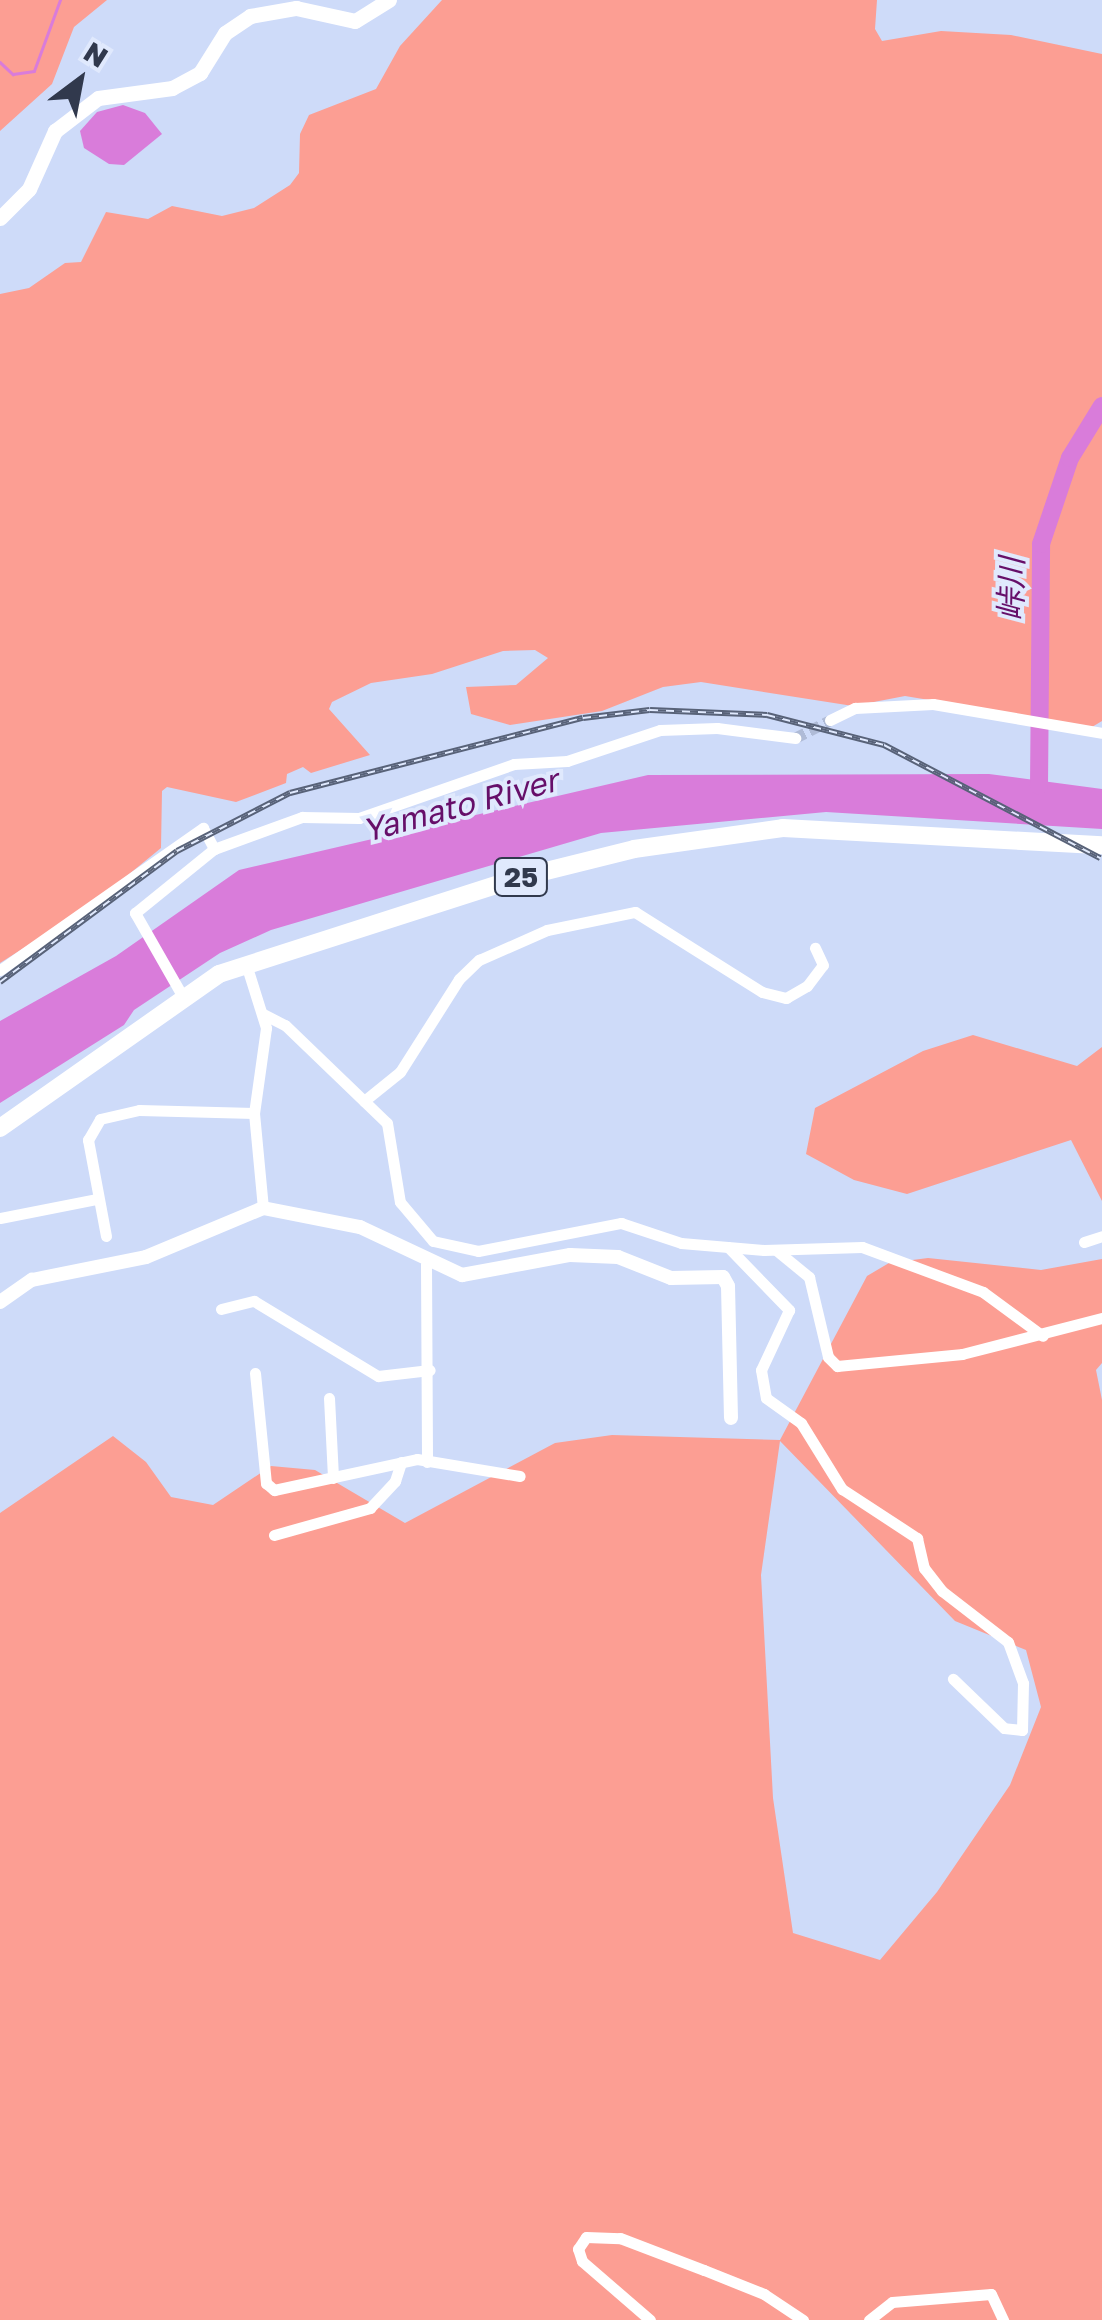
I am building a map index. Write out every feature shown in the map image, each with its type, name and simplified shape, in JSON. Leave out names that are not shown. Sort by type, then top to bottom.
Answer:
[{"type":"highway","name":"25","points":[[0,1128],[178,990],[246,964],[522,876],[715,837],[783,828],[1102,845]]},
{"type":"main road","points":[[0,218],[29,189],[55,131],[98,98],[172,88],[200,73],[224,32],[250,16],[296,8],[356,21],[389,0]]},
{"type":"street","points":[[830,720],[854,708],[932,704],[1102,732]]},
{"type":"street","points":[[178,990],[137,921],[140,906],[214,849],[265,826],[302,817],[360,818],[514,764],[567,761],[660,730],[717,728],[795,738]]},
{"type":"street","points":[[0,970],[203,828],[214,849]]},
{"type":"street","points":[[364,1101],[400,1072],[469,970],[500,947],[547,930],[634,912],[762,992],[786,998],[807,986],[823,965],[815,948]]},
{"type":"street","points":[[246,964],[264,1014],[254,1113],[262,1208]]},
{"type":"street","points":[[264,1014],[285,1026],[387,1123],[400,1202],[433,1241],[478,1252],[621,1223],[680,1243],[775,1249],[862,1247],[892,1253],[984,1292],[1044,1336]]},
{"type":"street","points":[[106,1236],[96,1199],[88,1140],[100,1119],[140,1110],[254,1113]]},
{"type":"street","points":[[0,1218],[96,1199]]},
{"type":"street","points":[[0,1302],[32,1280],[146,1257],[262,1208],[360,1227],[426,1264],[482,1276],[598,1254],[671,1278],[722,1277],[728,1286],[731,1418]]},
{"type":"street","points":[[1084,1242],[1102,1236]]},
{"type":"street","points":[[728,1247],[790,1310],[761,1370],[766,1398],[801,1423],[842,1490],[917,1538],[924,1568],[942,1591],[1008,1642],[1023,1683],[1022,1730],[1004,1728],[953,1679]]},
{"type":"street","points":[[775,1249],[802,1269],[816,1291],[831,1364],[892,1365],[1044,1336],[1102,1318]]},
{"type":"street","points":[[426,1264],[430,1370],[427,1462]]},
{"type":"street","points":[[221,1309],[254,1301],[378,1376],[430,1370]]},
{"type":"street","points":[[255,1372],[266,1482],[274,1490],[402,1462],[520,1476]]},
{"type":"street","points":[[329,1398],[333,1478]]},
{"type":"street","points":[[274,1535],[370,1508],[395,1481],[402,1462]]},
{"type":"street","points":[[650,2320],[582,2261],[578,2249],[586,2237],[620,2238],[704,2270],[764,2294],[803,2320]]},
{"type":"street","points":[[869,2320],[892,2302],[992,2294],[1003,2320]]},
{"type":"shaded area","points":[[0,0],[107,0],[74,27],[52,84],[0,131]]},
{"type":"shaded area","points":[[442,0],[877,0],[875,29],[882,41],[941,31],[1011,35],[1102,54],[1102,721],[1092,727],[905,696],[853,706],[701,682],[663,687],[602,711],[510,725],[471,714],[466,687],[516,685],[548,658],[535,650],[503,651],[432,674],[371,683],[332,702],[329,709],[370,755],[311,773],[303,767],[287,774],[286,783],[236,802],[167,787],[162,791],[161,848],[89,907],[0,963],[0,294],[29,288],[65,263],[81,262],[106,212],[148,219],[172,206],[222,216],[254,208],[290,185],[299,173],[300,134],[309,115],[376,89],[400,46]]},
{"type":"shaded area","points":[[123,105],[145,113],[162,134],[124,165],[109,164],[84,148],[80,131],[97,112]]},
{"type":"shaded area","points":[[989,774],[1102,789],[1102,829],[826,812],[601,833],[271,930],[220,953],[134,1010],[124,1025],[0,1103],[0,1021],[116,956],[239,870],[648,775]]},
{"type":"shaded area","points":[[973,1035],[1077,1066],[1102,1047],[1102,1201],[1071,1140],[907,1194],[854,1180],[806,1154],[815,1108],[923,1051]]},
{"type":"shaded area","points":[[928,1258],[1041,1270],[1102,1259],[1102,1363],[1096,1370],[1102,1400],[1102,2320],[0,2320],[0,1513],[113,1436],[146,1462],[171,1497],[213,1505],[271,1466],[315,1470],[405,1523],[555,1443],[612,1435],[780,1440],[867,1276],[889,1263]],"holes":[[[780,1441],[955,1621],[1026,1650],[1041,1707],[1010,1785],[937,1892],[880,1960],[793,1933],[773,1798],[761,1575]]]},
{"type":"waterway","points":[[0,62],[13,74],[34,71],[60,0]]},
{"type":"waterway","name":"峠川","points":[[1039,786],[1041,544],[1070,458],[1102,406]]},
{"type":"tunnel","points":[[795,738],[830,720]]},
{"type":"railway","points":[[0,982],[177,851],[290,793],[583,718],[650,710],[767,715],[884,745],[1100,858]]},
{"type":"water label","name":"Yamato River","points":[[460,805]]}]
